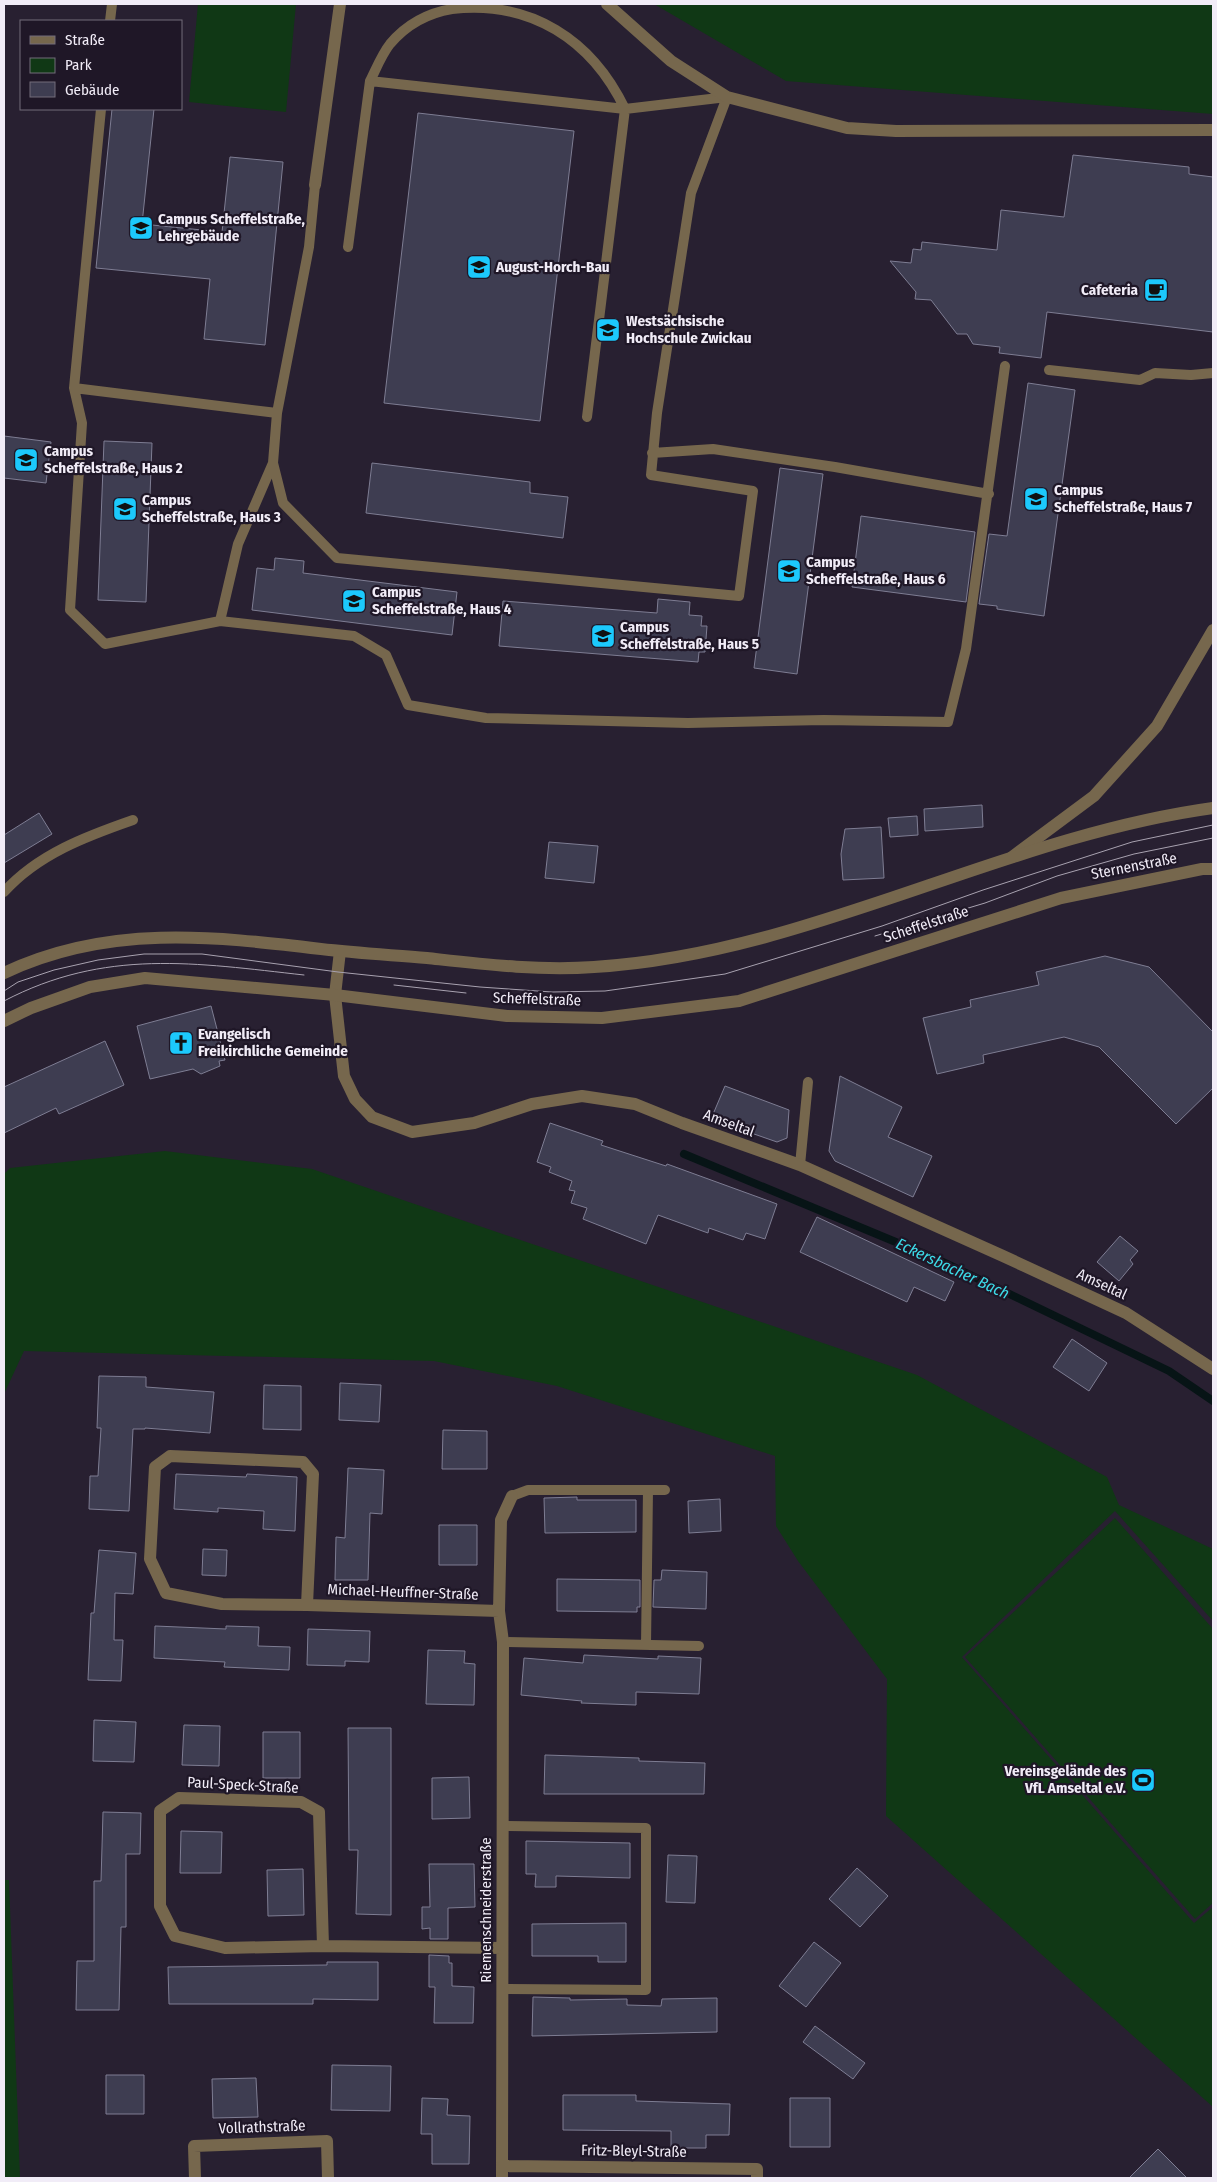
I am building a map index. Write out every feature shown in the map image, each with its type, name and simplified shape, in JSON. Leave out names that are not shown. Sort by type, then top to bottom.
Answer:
[{"type":"street","points":[[315,185],[340,4]]},
{"type":"street","points":[[607,4],[671,61],[727,97],[847,128],[886,130],[1213,130]]},
{"type":"street","name":"Scheffelstraße","points":[[1009,859],[1094,796],[1157,726],[1213,630]]},
{"type":"street","name":"Scheffelstraße","points":[[4,973],[79,946],[142,937],[234,939],[509,967],[592,967],[666,960],[724,948],[882,902],[1115,826],[1213,808]]},
{"type":"street","name":"Sternenstraße","points":[[1061,898],[1202,869],[1213,869]]},
{"type":"street","name":"Scheffelstraße","points":[[4,1021],[31,1008],[90,987],[145,978],[335,995],[507,1016],[602,1018],[739,1001],[1061,898]]},
{"type":"street","name":"Amseltal","points":[[340,951],[335,995],[344,1076],[355,1099],[372,1117],[412,1132],[474,1123],[532,1104],[582,1096],[635,1104],[682,1123],[800,1165],[994,1252],[1126,1313],[1213,1369]]},
{"type":"street","name":"Michael-Heuffner-Straße","points":[[307,1605],[313,1474],[303,1462],[170,1456],[155,1467],[150,1559],[166,1593],[222,1604],[499,1611]]},
{"type":"street","name":"Riemenschneiderstraße","points":[[502,2172],[503,1642],[499,1611],[501,1520],[512,1496]]},
{"type":"street","name":"Paul-Speck-Straße","points":[[323,1946],[319,1812],[301,1802],[179,1798],[160,1811],[160,1906],[175,1936],[225,1948],[323,1946],[502,1948]]},
{"type":"street","name":"Vollrathstraße","points":[[195,2178],[194,2146],[327,2141],[328,2178]]},
{"type":"street","name":"Fritz-Bleyl-Straße","points":[[502,2172],[757,2169],[757,2178]]},
{"type":"lane","points":[[110,20],[112,4]]},
{"type":"lane","points":[[348,247],[370,81],[390,44],[418,20],[442,11],[465,6],[495,5],[511,7],[535,14],[571,38],[613,84],[625,109],[587,418]]},
{"type":"lane","points":[[273,463],[283,503],[337,558],[739,596],[753,491],[651,475],[657,413],[691,193],[727,97],[625,109],[370,81]]},
{"type":"lane","points":[[101,110],[74,388],[82,423],[70,610],[105,644],[220,621],[354,636],[386,655],[408,705],[486,718],[688,723],[824,720],[948,722],[966,650],[989,494],[1005,366]]},
{"type":"lane","points":[[220,621],[238,544],[273,463],[277,414],[309,247],[315,185]]},
{"type":"lane","points":[[1049,370],[1140,380],[1155,373],[1191,375],[1213,373]]},
{"type":"lane","points":[[74,388],[277,414]]},
{"type":"lane","points":[[652,453],[713,450],[835,467],[989,494]]},
{"type":"lane","points":[[4,892],[36,865],[79,839],[133,820]]},
{"type":"lane","points":[[800,1165],[808,1082]]},
{"type":"lane","name":"Riemenschneiderstraße","points":[[512,1496],[528,1490],[665,1490]]},
{"type":"lane","points":[[646,1645],[648,1490]]},
{"type":"lane","points":[[503,1642],[699,1646]]},
{"type":"lane","points":[[502,1989],[646,1990],[646,1828],[503,1826]]},
{"type":"green space","points":[[198,4],[296,4],[286,112],[189,102]]},
{"type":"green space","points":[[654,4],[1213,4],[1213,114],[786,81]]},
{"type":"green space","points":[[165,1151],[312,1169],[917,1375],[1107,1477],[1119,1505],[1213,1549],[1213,1621],[1115,1511],[962,1657],[1194,1923],[1213,1907],[1213,2107],[886,1816],[887,1679],[798,1561],[776,1526],[775,1456],[557,1386],[434,1361],[24,1351],[4,1394],[4,1174],[10,1168]]},
{"type":"green space","name":"Vereinsgelände des VfL Amseltal e.V.","points":[[1115,1518],[1213,1629],[1213,1903],[1195,1919],[965,1657]]},
{"type":"green space","points":[[4,1880],[9,1880],[20,2178],[4,2178]]},
{"type":"building","name":"Campus Scheffelstraße, Lehrgebäude","points":[[112,110],[154,110],[142,224],[222,232],[230,157],[283,162],[265,345],[204,339],[210,279],[96,268]]},
{"type":"building","name":"August-Horch-Bau","points":[[418,113],[574,131],[540,421],[384,403]]},
{"type":"building","points":[[1073,155],[1189,167],[1189,174],[1213,177],[1213,332],[1047,312],[1041,358],[999,353],[1000,347],[973,344],[967,334],[957,334],[931,300],[915,299],[916,292],[890,261],[911,263],[913,249],[921,250],[922,242],[997,250],[1001,210],[1064,217]]},
{"type":"building","name":"Campus Scheffelstraße, Haus 7","points":[[1028,383],[1075,390],[1044,616],[997,609],[997,606],[979,604],[989,534],[1007,536]]},
{"type":"building","name":"Campus Scheffelstraße, Haus 2","points":[[4,436],[51,442],[46,483],[4,478]]},
{"type":"building","name":"Campus Scheffelstraße, Haus 3","points":[[104,441],[152,443],[146,602],[98,600]]},
{"type":"building","points":[[372,463],[530,482],[530,493],[568,497],[563,538],[366,513]]},
{"type":"building","name":"Campus Scheffelstraße, Haus 6","points":[[780,468],[823,474],[797,674],[754,668]]},
{"type":"building","points":[[861,516],[975,532],[966,602],[852,587]]},
{"type":"building","name":"Campus Scheffelstraße, Haus 4","points":[[275,558],[304,561],[303,573],[457,592],[452,635],[252,610],[257,568],[274,570]]},
{"type":"building","name":"Campus Scheffelstraße, Haus 5","points":[[658,599],[690,602],[689,615],[702,616],[701,626],[707,626],[705,652],[699,652],[698,662],[499,646],[503,601],[657,613]]},
{"type":"building","points":[[982,805],[983,827],[925,831],[924,809]]},
{"type":"building","points":[[39,813],[52,834],[4,863],[4,835]]},
{"type":"building","points":[[917,816],[918,835],[890,837],[888,818]]},
{"type":"building","points":[[881,827],[884,878],[843,880],[841,854],[845,829]]},
{"type":"building","points":[[549,842],[598,846],[594,883],[545,878]]},
{"type":"building","points":[[1105,956],[1149,967],[1213,1032],[1213,1088],[1176,1124],[1099,1047],[1064,1037],[983,1055],[984,1063],[937,1074],[923,1018],[971,1007],[970,1000],[1039,985],[1036,972]]},
{"type":"building","name":"Evangelisch Freikirchliche Gemeinde","points":[[211,1006],[225,1060],[219,1061],[220,1066],[201,1074],[193,1069],[150,1079],[137,1026]]},
{"type":"building","points":[[105,1041],[124,1085],[59,1114],[56,1108],[4,1133],[4,1087]]},
{"type":"building","points":[[840,1076],[902,1107],[888,1137],[932,1156],[913,1197],[835,1161],[829,1151]]},
{"type":"building","points":[[725,1086],[789,1110],[787,1138],[777,1142],[711,1119]]},
{"type":"building","points":[[550,1123],[603,1141],[601,1145],[666,1166],[667,1164],[777,1204],[765,1239],[746,1233],[743,1240],[709,1228],[708,1233],[658,1215],[646,1244],[583,1219],[587,1208],[571,1203],[575,1191],[569,1190],[572,1181],[549,1172],[551,1167],[537,1162]]},
{"type":"building","points":[[817,1217],[954,1282],[945,1301],[914,1287],[907,1302],[800,1252]]},
{"type":"building","points":[[1120,1236],[1138,1251],[1130,1260],[1133,1264],[1119,1281],[1097,1262]]},
{"type":"building","points":[[1072,1339],[1107,1363],[1089,1391],[1053,1367]]},
{"type":"building","points":[[99,1376],[146,1377],[146,1387],[214,1392],[210,1433],[145,1428],[133,1429],[129,1511],[89,1509],[90,1476],[98,1476],[101,1428],[97,1428]]},
{"type":"building","points":[[340,1383],[381,1385],[379,1422],[339,1420]]},
{"type":"building","points":[[264,1385],[301,1386],[301,1430],[263,1429]]},
{"type":"building","points":[[443,1430],[487,1431],[487,1469],[442,1469]]},
{"type":"building","points":[[348,1468],[384,1470],[382,1514],[370,1513],[368,1580],[335,1580],[336,1537],[345,1538]]},
{"type":"building","points":[[176,1474],[246,1477],[247,1474],[297,1477],[295,1531],[263,1529],[264,1511],[218,1508],[218,1512],[174,1509]]},
{"type":"building","points":[[577,1497],[577,1500],[636,1500],[636,1532],[545,1533],[544,1498]]},
{"type":"building","points":[[720,1499],[721,1531],[689,1533],[688,1501]]},
{"type":"building","points":[[439,1525],[477,1525],[477,1565],[439,1565]]},
{"type":"building","points":[[203,1549],[227,1550],[226,1576],[202,1575]]},
{"type":"building","points":[[99,1550],[136,1553],[133,1594],[115,1593],[114,1640],[123,1640],[121,1681],[88,1680],[91,1613],[94,1613]]},
{"type":"building","points":[[662,1570],[707,1572],[706,1609],[653,1607],[654,1580],[661,1580]]},
{"type":"building","points":[[557,1579],[640,1580],[640,1607],[637,1607],[637,1612],[557,1611]]},
{"type":"building","points":[[155,1626],[226,1629],[226,1626],[259,1627],[258,1646],[290,1647],[289,1670],[224,1667],[225,1662],[154,1658]]},
{"type":"building","points":[[308,1629],[370,1631],[369,1662],[345,1661],[345,1666],[307,1665]]},
{"type":"building","points":[[428,1650],[465,1651],[464,1663],[475,1664],[474,1705],[426,1704]]},
{"type":"building","points":[[584,1655],[658,1659],[658,1656],[701,1658],[699,1694],[636,1692],[636,1705],[581,1703],[582,1701],[521,1695],[524,1658],[583,1663]]},
{"type":"building","points":[[94,1720],[136,1722],[134,1762],[93,1761]]},
{"type":"building","points":[[184,1725],[220,1726],[219,1766],[182,1765]]},
{"type":"building","points":[[348,1728],[391,1728],[391,1915],[356,1914],[358,1850],[349,1850]]},
{"type":"building","points":[[263,1732],[300,1732],[300,1778],[263,1778]]},
{"type":"building","points":[[545,1755],[639,1758],[639,1761],[705,1763],[704,1794],[544,1794]]},
{"type":"building","points":[[469,1777],[470,1818],[432,1819],[432,1778]]},
{"type":"building","points":[[103,1812],[141,1813],[140,1854],[126,1854],[126,1927],[121,1927],[119,2010],[76,2010],[77,1961],[94,1961],[94,1881],[101,1881]]},
{"type":"building","points":[[181,1831],[222,1832],[221,1873],[180,1873]]},
{"type":"building","points":[[526,1841],[630,1843],[630,1878],[556,1876],[556,1887],[535,1887],[536,1874],[526,1874]]},
{"type":"building","points":[[668,1855],[697,1856],[695,1903],[666,1902]]},
{"type":"building","points":[[429,1864],[474,1864],[475,1907],[448,1908],[448,1939],[430,1939],[430,1928],[422,1929],[422,1907],[430,1907]]},
{"type":"building","points":[[857,1868],[888,1896],[860,1927],[829,1899]]},
{"type":"building","points":[[303,1869],[304,1915],[268,1916],[267,1870]]},
{"type":"building","points":[[626,1923],[626,1962],[598,1962],[598,1956],[532,1956],[532,1924]]},
{"type":"building","points":[[814,1942],[841,1963],[806,2007],[779,1986]]},
{"type":"building","points":[[429,1955],[449,1956],[449,1963],[452,1963],[452,1986],[474,1987],[473,2023],[434,2023],[435,1987],[429,1987]]},
{"type":"building","points":[[327,1962],[378,1962],[378,2000],[313,1999],[313,2004],[169,2004],[168,1967],[327,1965]]},
{"type":"building","points":[[533,1997],[570,1998],[570,2000],[627,1999],[627,2005],[661,2006],[662,1999],[717,1998],[717,2032],[532,2036]]},
{"type":"building","points":[[815,2026],[865,2063],[853,2079],[803,2042]]},
{"type":"building","points":[[332,2065],[391,2066],[390,2111],[331,2110]]},
{"type":"building","points":[[106,2075],[144,2075],[144,2114],[106,2114]]},
{"type":"building","points":[[256,2078],[258,2117],[213,2118],[212,2079]]},
{"type":"building","points":[[563,2095],[636,2095],[636,2101],[730,2104],[729,2135],[706,2135],[706,2148],[671,2148],[671,2131],[563,2130]]},
{"type":"building","points":[[422,2098],[448,2099],[447,2115],[470,2116],[469,2164],[432,2164],[432,2134],[421,2134]]},
{"type":"building","points":[[790,2098],[830,2098],[830,2147],[790,2147]]},
{"type":"building","points":[[1158,2149],[1187,2178],[1129,2178]]},
{"type":"waterway","name":"Eckersbacher Bach","points":[[684,1154],[939,1260],[1169,1371],[1213,1401]]},
{"type":"tram line","points":[[4,991],[18,982],[54,970],[98,960],[144,954],[202,954],[338,972],[480,987],[552,992],[605,991],[725,974],[882,926],[983,890],[1132,842],[1213,825]]},
{"type":"tram line","points":[[875,936],[985,903],[1057,876],[1134,854],[1213,838]]},
{"type":"tram line","points":[[4,1001],[41,984],[78,973],[115,966],[188,964],[304,975]]},
{"type":"tram line","points":[[394,985],[466,993]]},
{"type":"tram line","points":[[511,996],[556,999]]},
{"type":"place","name":"Campus Scheffelstraße, Lehrgebäude","points":[[141,228]]},
{"type":"place","name":"August-Horch-Bau","points":[[479,267]]},
{"type":"place","name":"Cafeteria","points":[[1156,290]]},
{"type":"place","name":"Westsächsische Hochschule Zwickau","points":[[608,330]]},
{"type":"place","name":"Campus Scheffelstraße, Haus 2","points":[[26,460]]},
{"type":"place","name":"Campus Scheffelstraße, Haus 7","points":[[1036,499]]},
{"type":"place","name":"Campus Scheffelstraße, Haus 3","points":[[125,509]]},
{"type":"place","name":"Campus Scheffelstraße, Haus 6","points":[[789,571]]},
{"type":"place","name":"Campus Scheffelstraße, Haus 4","points":[[354,601]]},
{"type":"place","name":"Campus Scheffelstraße, Haus 5","points":[[603,636]]},
{"type":"place","name":"Evangelisch Freikirchliche Gemeinde","points":[[181,1043]]},
{"type":"place","name":"Vereinsgelände des VfL Amseltal e.V.","points":[[1143,1780]]}]
